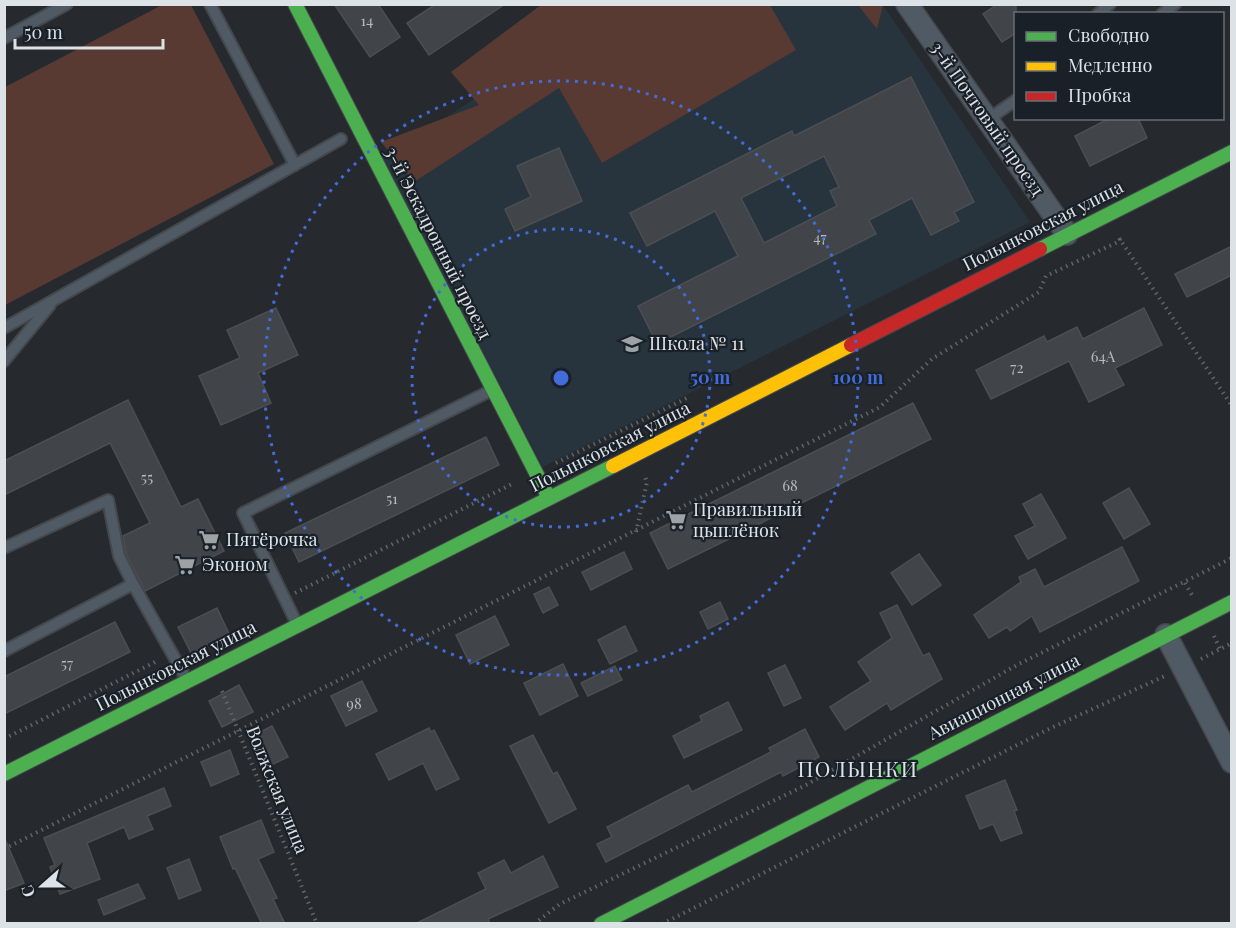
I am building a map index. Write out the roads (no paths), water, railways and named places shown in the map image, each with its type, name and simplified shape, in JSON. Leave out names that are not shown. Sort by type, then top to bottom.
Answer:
[{"type":"street","name":"3-й Эскадронный проезд","points":[[295,4],[549,498]]},
{"type":"street","name":"3-й Почтовый проезд","points":[[907,4],[1067,234]]},
{"type":"street","name":"Полынковская улица","points":[[4,774],[1232,152]]},
{"type":"street","name":"Авиационная улица","points":[[601,924],[1232,602]]},
{"type":"street","points":[[1166,635],[1232,762]]},
{"type":"lane","points":[[4,38],[67,4]]},
{"type":"lane","points":[[210,4],[295,165]]},
{"type":"lane","points":[[987,120],[1014,100]]},
{"type":"lane","points":[[4,328],[341,139]]},
{"type":"lane","points":[[4,361],[54,300]]},
{"type":"lane","points":[[297,624],[243,513],[493,390]]},
{"type":"lane","points":[[4,548],[108,500],[119,556],[188,680]]},
{"type":"lane","points":[[4,651],[133,584]]},
{"type":"place","name":"Школа № 11","points":[[632,344]]},
{"type":"place","name":"Правильный цыплёнок","points":[[676,520]]},
{"type":"place","name":"Пятёрочка","points":[[209,540]]},
{"type":"place","name":"Эконом","points":[[185,565]]},
{"type":"district","name":"ПОЛЫНКИ","points":[[858,770]]}]
